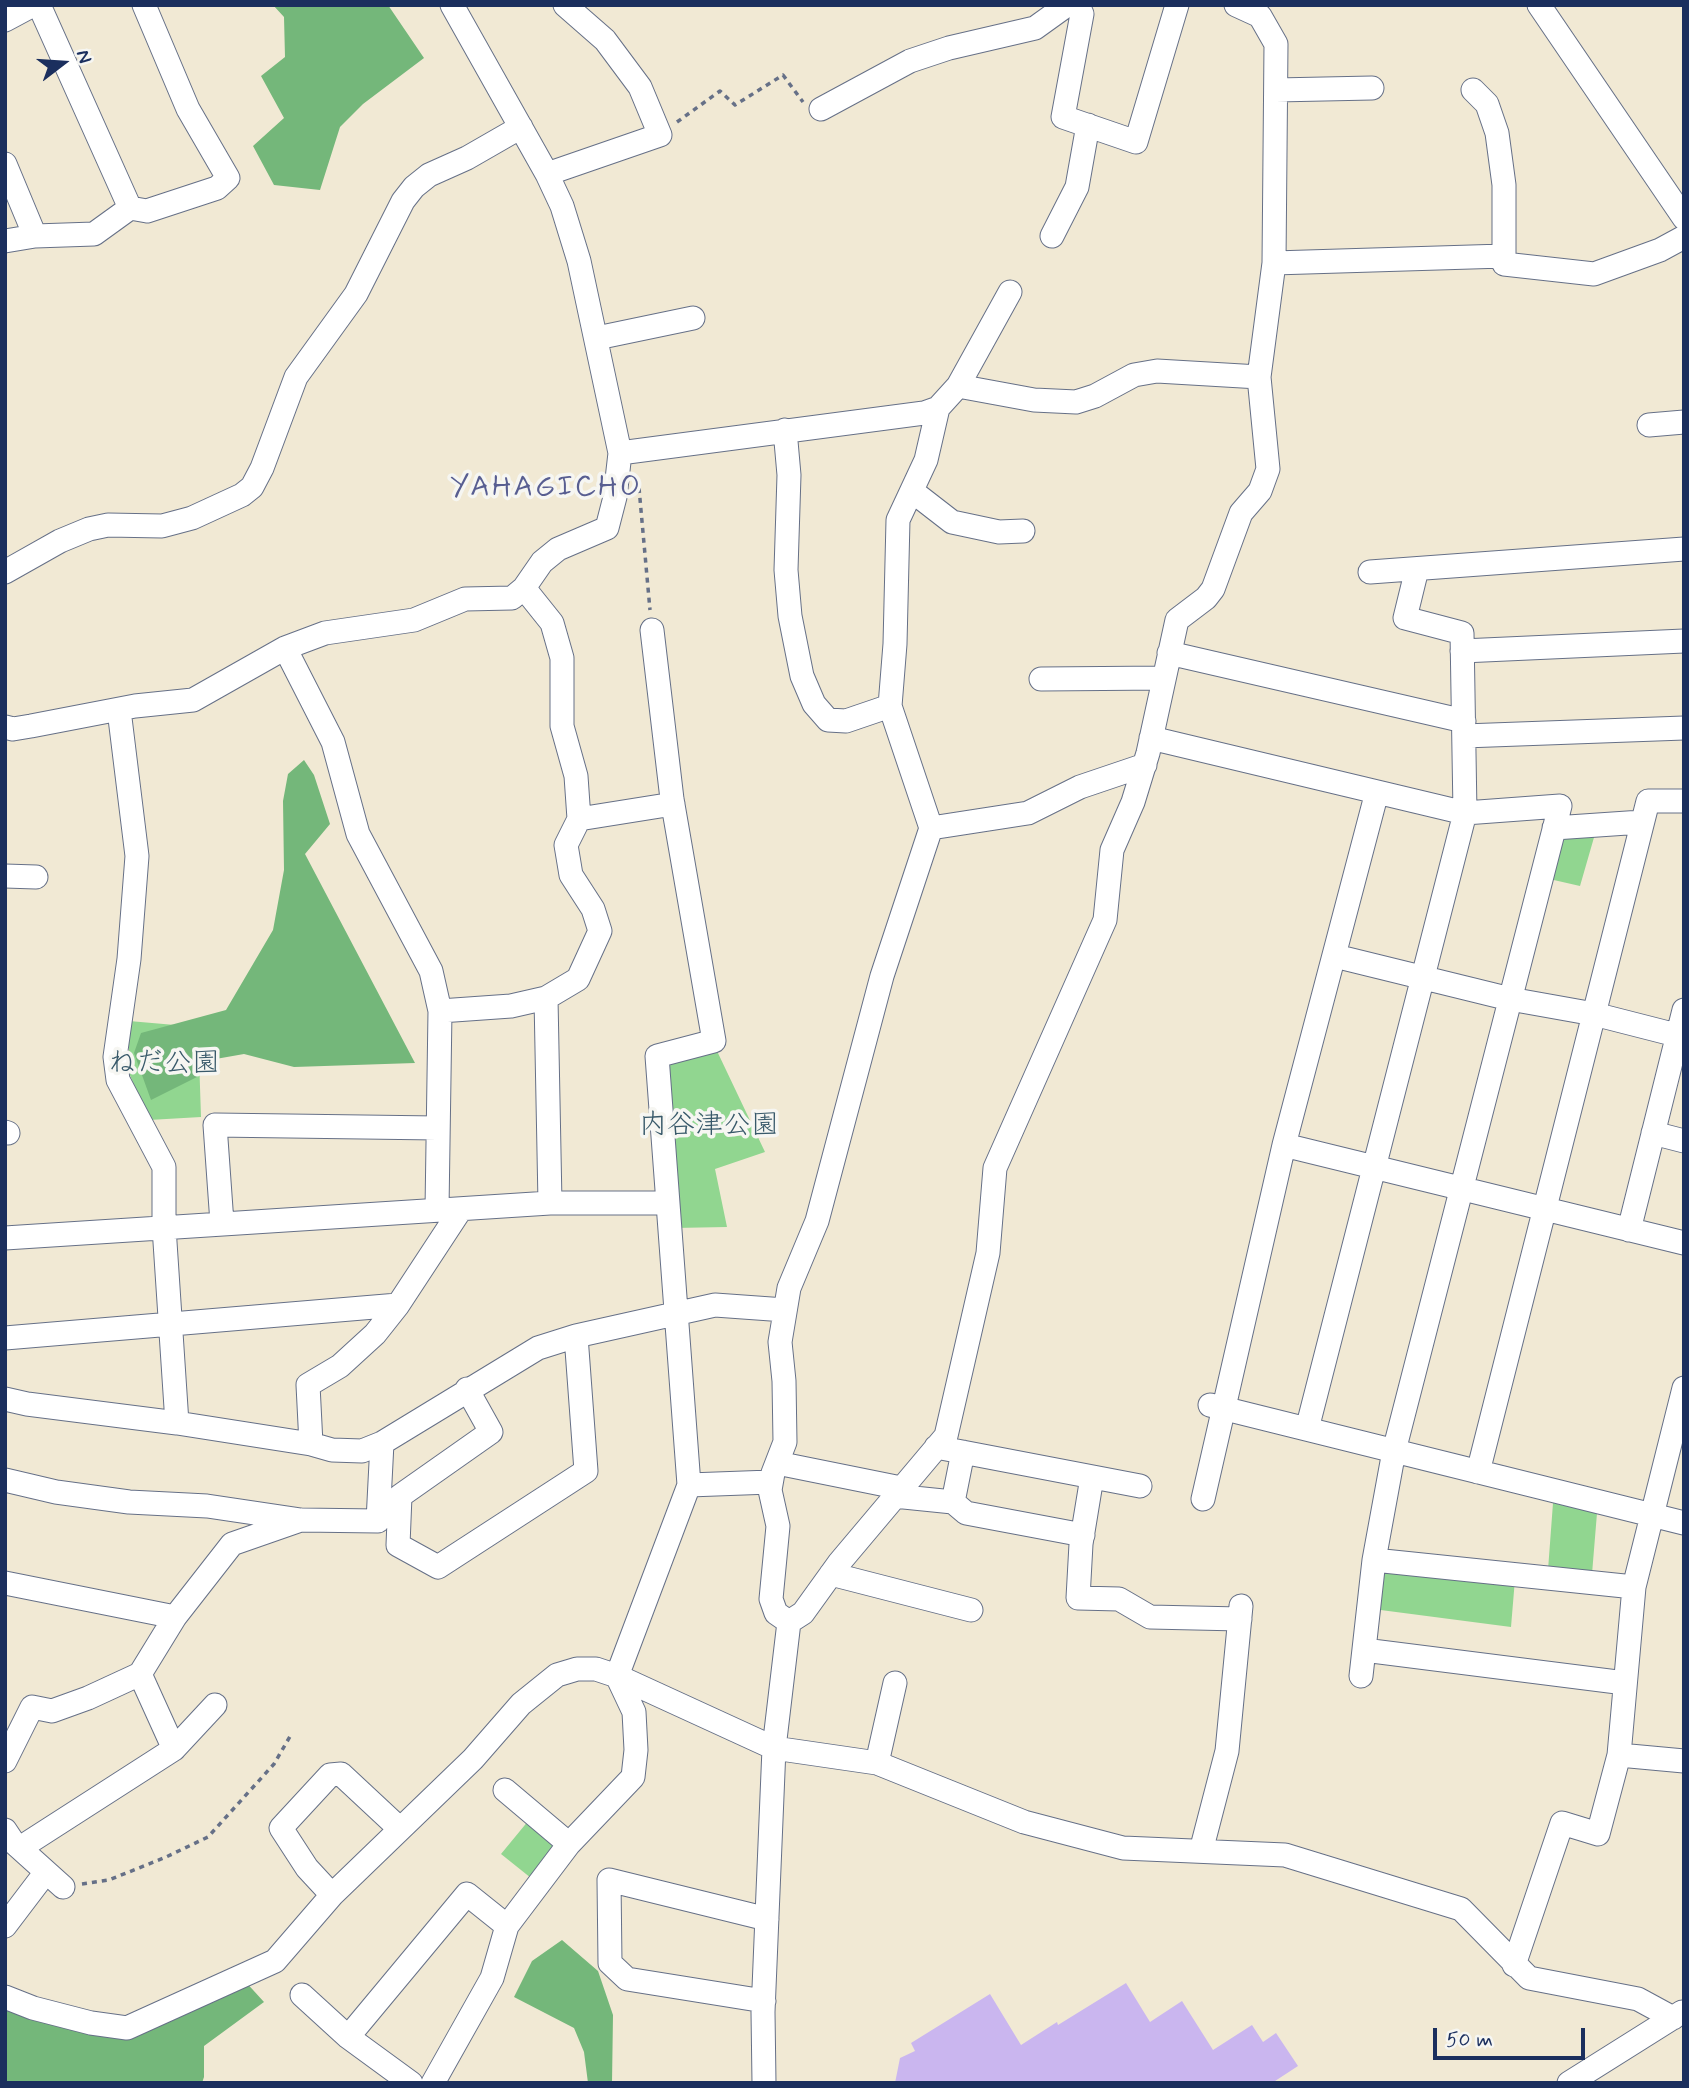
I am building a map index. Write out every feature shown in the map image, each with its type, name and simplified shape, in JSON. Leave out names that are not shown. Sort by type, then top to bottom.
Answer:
[{"type":"street","points":[[5,20],[33,5]]},
{"type":"street","points":[[39,5],[130,208]]},
{"type":"street","points":[[5,241],[35,236],[94,234],[130,208],[147,211],[217,188],[228,178],[188,109],[144,5]]},
{"type":"street","points":[[5,727],[22,728],[193,700],[285,648],[325,633],[414,620],[465,599],[512,598],[524,588],[542,562],[558,549],[607,528],[628,452],[576,250],[562,206],[547,174],[452,5]]},
{"type":"street","points":[[547,174],[660,135],[640,87],[605,40],[565,5]]},
{"type":"street","points":[[821,109],[910,61],[949,48],[1035,28],[1067,5]]},
{"type":"street","points":[[1078,5],[1082,14],[1063,117],[1136,142],[1177,5]]},
{"type":"street","points":[[789,1622],[803,1613],[897,1492],[946,1436],[988,1253],[995,1168],[1105,920],[1112,850],[1133,802],[1144,765],[1177,620],[1206,598],[1213,589],[1241,513],[1260,491],[1268,469],[1259,377],[1274,263],[1276,44],[1260,16],[1236,5]]},
{"type":"street","points":[[1539,5],[1684,218]]},
{"type":"street","points":[[1276,90],[1372,88]]},
{"type":"street","points":[[1473,90],[1487,104],[1497,133],[1504,185],[1504,264],[1594,274],[1660,250],[1684,237]]},
{"type":"street","points":[[1052,236],[1077,187],[1088,125]]},
{"type":"street","points":[[5,572],[60,541],[89,529],[108,525],[162,526],[192,518],[242,495],[252,487],[262,468],[296,377],[356,294],[403,201],[414,187],[429,175],[467,158],[521,127]]},
{"type":"street","points":[[5,164],[35,236]]},
{"type":"street","points":[[1274,263],[1504,256]]},
{"type":"street","points":[[628,452],[924,413],[938,408],[958,386],[1010,292]]},
{"type":"street","points":[[597,338],[693,318]]},
{"type":"street","points":[[958,386],[1034,400],[1076,402],[1094,396],[1134,375],[1157,371],[1259,377]]},
{"type":"street","points":[[789,1622],[776,1613],[771,1599],[778,1526],[770,1490],[785,1443],[780,1342],[785,1310],[789,1288],[817,1221],[882,976],[931,828],[890,706],[895,644],[898,520],[926,460],[938,408]]},
{"type":"street","points":[[1649,425],[1684,422]]},
{"type":"street","points":[[785,430],[789,475],[786,570],[789,616],[802,676],[814,704],[828,720],[846,721],[890,706]]},
{"type":"street","points":[[912,491],[952,522],[999,532],[1023,531]]},
{"type":"street","points":[[1370,572],[1684,549]]},
{"type":"street","points":[[1307,1429],[1465,813],[1462,633],[1405,618],[1417,569]]},
{"type":"street","points":[[440,1011],[511,1006],[546,998],[578,979],[600,931],[593,909],[571,875],[566,845],[579,820],[576,776],[562,726],[562,658],[552,623],[524,588]]},
{"type":"street","points":[[433,2083],[492,1978],[507,1926],[569,1844],[634,1777],[634,1712],[617,1676],[689,1485],[657,1056],[714,1041],[673,804],[652,630]]},
{"type":"street","points":[[1462,651],[1684,641]]},
{"type":"street","points":[[285,648],[333,742],[358,834],[431,971],[440,1011],[437,1209]]},
{"type":"street","points":[[1170,653],[1464,729],[1684,728]]},
{"type":"street","points":[[1041,679],[1164,678]]},
{"type":"street","points":[[119,710],[137,856],[129,959],[115,1057],[118,1080],[164,1167],[164,1227],[177,1423]]},
{"type":"street","points":[[1151,738],[1465,813],[1560,806],[1394,1451],[1374,1560],[1361,1676]]},
{"type":"street","points":[[931,828],[1028,813],[1080,787],[1144,765]]},
{"type":"street","points":[[1203,1499],[1216,1407],[1377,792]]},
{"type":"street","points":[[1478,1472],[1648,801],[1684,802]]},
{"type":"street","points":[[579,820],[673,804]]},
{"type":"street","points":[[1554,828],[1642,822]]},
{"type":"street","points":[[5,876],[36,877]]},
{"type":"street","points":[[1335,956],[1510,999],[1594,1014],[1680,1036]]},
{"type":"street","points":[[546,998],[550,1203]]},
{"type":"street","points":[[1629,1230],[1680,1036],[1684,1010]]},
{"type":"street","points":[[222,1223],[215,1125],[438,1128]]},
{"type":"street","points":[[1653,1133],[1684,1141]]},
{"type":"street","points":[[1284,1145],[1684,1243]]},
{"type":"street","points":[[5,1238],[550,1203],[666,1203]]},
{"type":"street","points":[[311,1444],[308,1385],[348,1358],[375,1334],[398,1306],[461,1209]]},
{"type":"street","points":[[5,1338],[398,1306]]},
{"type":"street","points":[[5,1399],[177,1423],[311,1444],[332,1450],[362,1451],[382,1443],[538,1348],[576,1336],[715,1306],[785,1310]]},
{"type":"street","points":[[467,1389],[491,1432],[400,1496],[398,1545],[438,1567],[586,1471],[576,1336]]},
{"type":"street","points":[[1514,1965],[1562,1823],[1598,1834],[1619,1755],[1634,1587],[1684,1388]]},
{"type":"street","points":[[1216,1407],[1684,1523]]},
{"type":"street","points":[[5,1480],[56,1492],[129,1502],[207,1506],[301,1520],[378,1521],[382,1443]]},
{"type":"street","points":[[936,1447],[1140,1486]]},
{"type":"street","points":[[953,1502],[963,1452]]},
{"type":"street","points":[[689,1485],[774,1473],[953,1502],[966,1513],[1083,1535]]},
{"type":"street","points":[[1092,1477],[1083,1535],[1078,1598],[1119,1600],[1150,1617],[1240,1613],[1227,1751],[1201,1851]]},
{"type":"street","points":[[5,1760],[32,1707],[52,1711],[140,1675],[174,1617],[232,1544],[301,1520]]},
{"type":"street","points":[[1374,1560],[1634,1587]]},
{"type":"street","points":[[831,1574],[971,1610]]},
{"type":"street","points":[[5,1583],[174,1617]]},
{"type":"street","points":[[764,2083],[764,2001],[774,1748],[789,1622]]},
{"type":"street","points":[[1364,1650],[1625,1684]]},
{"type":"street","points":[[5,1997],[33,2008],[79,2020],[127,2028],[275,1961],[332,1895],[473,1759],[521,1704],[557,1675],[577,1669],[596,1669],[617,1676],[774,1748],[877,1763],[1024,1822],[1123,1848],[1285,1855],[1461,1909],[1529,1978],[1639,1999],[1679,2015]]},
{"type":"street","points":[[140,1675],[174,1749]]},
{"type":"street","points":[[877,1763],[895,1683]]},
{"type":"street","points":[[20,1848],[174,1749],[215,1705]]},
{"type":"street","points":[[1619,1755],[1684,1761]]},
{"type":"street","points":[[332,1895],[307,1868],[281,1828],[330,1775],[341,1774],[400,1829]]},
{"type":"street","points":[[505,1790],[569,1844]]},
{"type":"street","points":[[5,1830],[20,1848],[55,1879],[5,1926]]},
{"type":"street","points":[[764,2001],[626,1979],[610,1963],[609,1880],[767,1919]]},
{"type":"street","points":[[348,2037],[467,1894],[507,1926]]},
{"type":"street","points":[[302,1995],[348,2037],[411,2083]]},
{"type":"street","points":[[1569,2083],[1679,2015]]},
{"type":"path","points":[[660,135],[720,91],[735,105],[783,75],[810,111],[821,109]]},
{"type":"path","points":[[628,452],[652,630]]},
{"type":"path","points":[[55,1879],[109,1880],[208,1837],[274,1764],[292,1733]]},
{"type":"green space","points":[[273,5],[388,5],[424,58],[363,104],[340,127],[320,190],[274,185],[253,146],[284,118],[261,76],[285,57],[284,17]]},
{"type":"green space","points":[[304,760],[314,775],[330,824],[305,854],[415,1063],[294,1067],[244,1054],[210,1060],[197,1077],[151,1100],[134,1053],[141,1033],[226,1010],[273,930],[284,870],[283,801],[288,774]]},
{"type":"green space","points":[[1564,834],[1595,834],[1580,886],[1545,878]]},
{"type":"green space","name":"ねだ公園","points":[[129,1021],[198,1027],[201,1117],[149,1120],[129,1073]]},
{"type":"green space","name":"内谷津公園","points":[[717,1051],[765,1152],[715,1169],[727,1227],[674,1228],[665,1071],[673,1062]]},
{"type":"green space","points":[[1553,1503],[1597,1513],[1592,1574],[1548,1570]]},
{"type":"green space","points":[[1389,1565],[1515,1579],[1511,1627],[1373,1609],[1378,1573]]},
{"type":"green space","points":[[529,1820],[553,1838],[555,1848],[531,1878],[501,1854]]},
{"type":"green space","points":[[562,1940],[598,1971],[613,2015],[612,2083],[588,2083],[584,2052],[574,2028],[514,1997],[532,1961]]},
{"type":"green space","points":[[243,1979],[264,2002],[204,2046],[202,2083],[5,2083],[5,2003],[131,2034]]},
{"type":"building","points":[[1126,1983],[1150,2022],[1182,2001],[1213,2050],[1252,2025],[1263,2042],[1276,2033],[1298,2066],[1272,2083],[895,2083],[900,2058],[915,2051],[911,2043],[990,1994],[1021,2045]]},
{"type":"district","name":"YAHAGICHO","points":[[546,489]]}]
